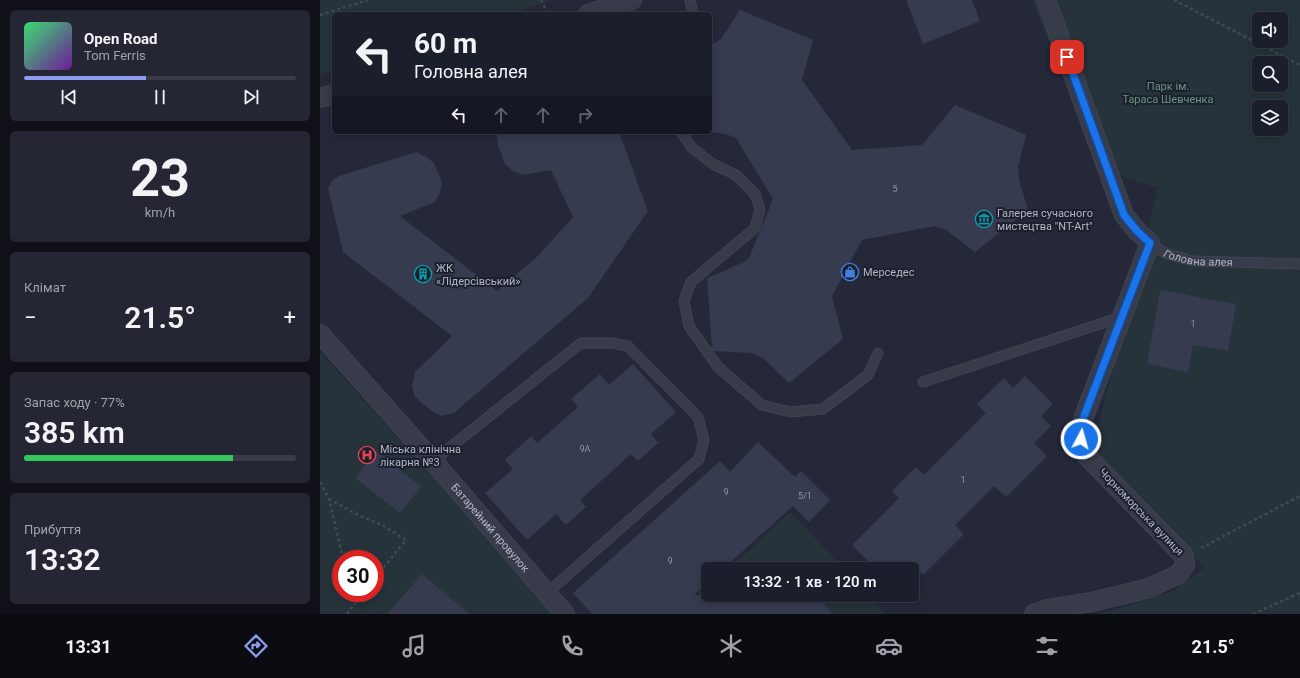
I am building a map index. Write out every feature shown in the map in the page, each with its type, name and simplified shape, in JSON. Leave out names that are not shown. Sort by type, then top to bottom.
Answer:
[{"type":"street","points":[[594,12],[632,0]]},
{"type":"street","name":"Головна алея","points":[[1046,0],[1124,215],[1137,231],[1150,243]]},
{"type":"street","points":[[320,98],[332,95]]},
{"type":"street","name":"Чорноморська вулиця","points":[[1034,614],[1048,609],[1092,602],[1149,588],[1179,574],[1185,565],[1184,556],[1086,455],[1081,439],[1083,419],[1150,243]]},
{"type":"street","name":"Батарейний провулок","points":[[320,334],[565,614]]},
{"type":"lane","points":[[690,0],[692,12]]},
{"type":"lane","points":[[682,134],[692,148],[713,164],[736,175],[746,184],[755,194],[760,209],[755,228],[691,282],[684,300],[689,326],[718,367],[762,405],[791,412],[824,409],[868,375],[878,353]]},
{"type":"lane","name":"Головна алея","points":[[1150,243],[1167,254],[1192,261],[1300,264]]},
{"type":"lane","points":[[923,382],[1121,317]]},
{"type":"lane","points":[[432,461],[581,343],[612,343],[628,346],[698,417],[704,440],[699,459],[547,593]]},
{"type":"path","points":[[320,15],[368,0]]},
{"type":"path","points":[[541,0],[547,12]]},
{"type":"path","points":[[1174,0],[1300,65]]},
{"type":"path","points":[[320,482],[329,499],[340,550]]},
{"type":"path","points":[[1184,556],[1300,496]]},
{"type":"path","points":[[329,499],[356,514],[382,525],[406,540],[384,567]]},
{"type":"path","points":[[1253,614],[1300,593]]},
{"type":"path","points":[[347,614],[356,602]]},
{"type":"green space","points":[[320,0],[553,0],[515,12],[332,12],[332,71],[320,74]]},
{"type":"green space","name":"Парк ім. Тараса Шевченка","points":[[1032,0],[1300,0],[1300,614],[1100,614],[1173,591],[1205,567],[1093,447],[1158,188],[1100,169]]},
{"type":"green space","name":"Міська клінічна лікарня №3","points":[[320,352],[558,614],[320,614]]},
{"type":"green space","points":[[790,512],[838,562],[736,562]]},
{"type":"green space","points":[[701,596],[701,602],[875,602],[886,614],[682,614]]},
{"type":"building","points":[[906,0],[972,0],[980,21],[923,44]]},
{"type":"building","points":[[740,10],[813,40],[802,80],[852,150],[922,145],[955,105],[1026,135],[1018,167],[1019,180],[1028,210],[975,252],[946,230],[935,226],[862,240],[832,296],[843,339],[789,383],[763,358],[752,353],[714,351],[712,349],[707,278],[742,263],[749,258],[773,199],[736,138],[726,134],[712,132],[712,44],[721,39]]},
{"type":"building","name":"ЖК «Лідерсівський»","points":[[496,134],[620,134],[648,211],[588,298],[454,413],[441,416],[429,409],[415,397],[412,386],[415,372],[452,336],[343,252],[328,188],[332,181],[339,176],[416,152],[426,157],[434,163],[442,182],[440,193],[435,202],[400,216],[497,291],[538,256],[573,217],[551,170],[522,175],[513,171],[505,164],[498,145]]},
{"type":"building","points":[[1160,290],[1236,304],[1228,351],[1193,345],[1188,372],[1147,364]]},
{"type":"building","points":[[633,364],[676,412],[651,434],[658,443],[638,461],[631,454],[580,500],[586,507],[566,525],[556,514],[527,540],[485,493],[513,469],[505,460],[531,436],[537,443],[578,407],[571,399],[600,374],[609,385]]},
{"type":"building","points":[[1025,376],[1053,404],[1041,416],[1051,426],[1034,443],[1047,456],[1006,497],[994,486],[955,525],[964,534],[923,575],[919,571],[919,562],[869,562],[852,545],[899,498],[892,491],[916,467],[924,475],[986,413],[977,404],[1004,378],[1013,388]]},
{"type":"building","points":[[758,442],[795,477],[801,471],[830,500],[809,522],[793,506],[731,562],[701,562],[701,588],[694,595],[701,595],[701,602],[822,602],[833,614],[592,614],[573,593],[720,461],[730,472]]},
{"type":"building","points":[[377,451],[421,487],[400,513],[355,478]]},
{"type":"building","points":[[422,574],[469,614],[387,614]]},
{"type":"place","name":"Галерея сучасного мистецтва \"NT-Art\"","points":[[984,219]]},
{"type":"place","name":"Мерседес","points":[[850,272]]},
{"type":"place","name":"ЖК «Лідерсівський»","points":[[423,274]]},
{"type":"place","name":"Міська клінічна лікарня №3","points":[[367,455]]},
{"type":"route","points":[[1067,57],[1124,215],[1137,231],[1150,243],[1083,419],[1081,439]]}]
